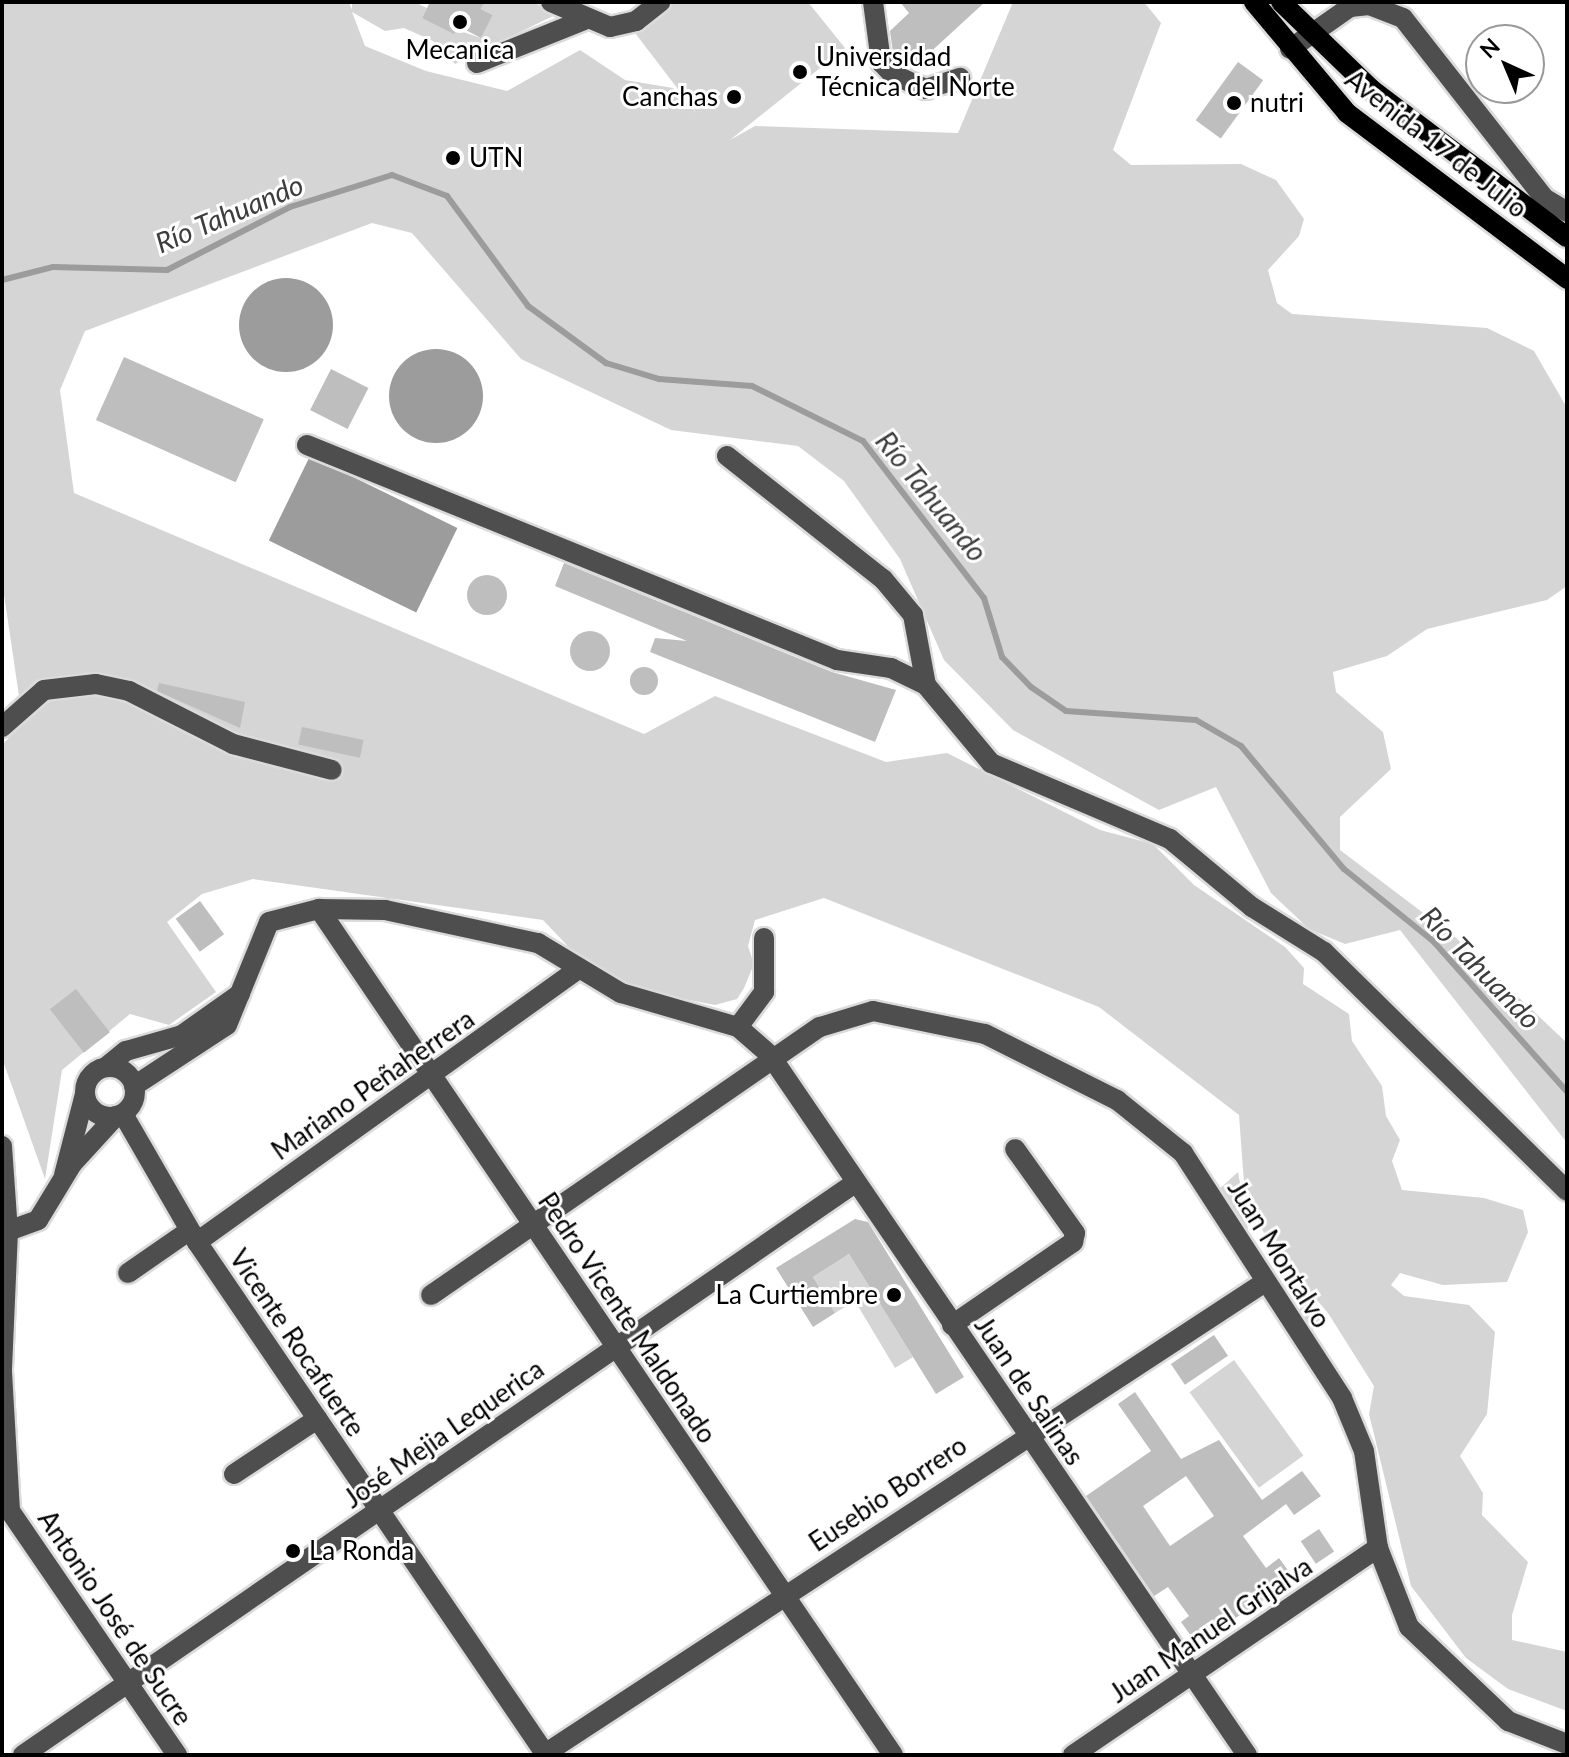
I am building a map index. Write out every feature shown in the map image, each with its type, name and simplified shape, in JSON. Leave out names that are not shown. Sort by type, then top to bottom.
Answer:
[{"type":"main road","name":"Avenida 17 de Julio","points":[[1254,2],[1290,49],[1347,113],[1567,279]]},
{"type":"main road","name":"Avenida 17 de Julio","points":[[1281,2],[1309,36],[1567,237]]},
{"type":"street","points":[[551,2],[584,20],[625,26],[660,2]]},
{"type":"street","points":[[873,2],[881,62],[892,74],[926,89],[960,78]]},
{"type":"street","points":[[1290,49],[1350,7],[1369,5],[1403,18],[1544,198],[1567,212]]},
{"type":"street","points":[[477,63],[584,20]]},
{"type":"street","points":[[307,445],[837,660],[871,663],[926,685]]},
{"type":"street","points":[[727,456],[883,579],[913,615],[926,685],[983,757],[1170,839],[1252,907],[1324,952],[1567,1191]]},
{"type":"street","points":[[2,727],[44,690],[96,684],[129,691],[233,744],[332,770]]},
{"type":"street","points":[[8,1231],[38,1220],[63,1179],[120,1115],[134,1086],[215,1036],[236,1013],[240,994],[269,922],[319,909],[385,910],[538,943],[621,993],[738,1027],[764,992],[764,938]]},
{"type":"street","name":"Pedro Vicente Maldonado","points":[[319,909],[893,1755]]},
{"type":"street","name":"Mariano Peñaherrera","points":[[128,1273],[193,1236],[431,1077],[579,969]]},
{"type":"street","points":[[63,1179],[92,1075],[126,1051],[182,1035],[240,994]]},
{"type":"street","name":"Juan Montalvo","points":[[431,1295],[533,1227],[770,1055],[820,1027],[873,1011],[985,1034],[1117,1100],[1183,1153],[1342,1398],[1364,1451],[1378,1548],[1409,1627],[1426,1649],[1508,1721],[1567,1744]]},
{"type":"street","name":"Juan de Salinas","points":[[738,1027],[770,1055],[1247,1755]]},
{"type":"street","points":[[106,1067],[122,1070],[134,1086]]},
{"type":"street","points":[[85,1094],[95,1112],[120,1115]]},
{"type":"street","name":"Vicente Rocafuerte","points":[[120,1115],[193,1236],[545,1755]]},
{"type":"street","points":[[2,1146],[8,1231],[2,1371],[6,1514]]},
{"type":"street","points":[[952,1325],[1073,1242],[1075,1233],[1015,1149]]},
{"type":"street","name":"José Mejia Lequerica","points":[[23,1755],[855,1183]]},
{"type":"street","name":"Eusebio Borrero","points":[[545,1755],[1027,1434],[1265,1282]]},
{"type":"street","points":[[234,1474],[317,1419]]},
{"type":"street","name":"Antonio José de Sucre","points":[[6,1514],[177,1755]]},
{"type":"street","name":"Juan Manuel Grijalva","points":[[1073,1755],[1378,1548]]},
{"type":"shaded area","points":[[2,2],[349,2],[352,10],[352,2],[414,2],[427,8],[422,18],[481,38],[493,15],[481,9],[485,2],[533,2],[557,14],[455,64],[433,41],[404,28],[385,31],[352,12],[365,46],[426,71],[507,91],[580,50],[625,80],[673,88],[697,114],[635,33],[674,2],[808,2],[845,48],[730,140],[755,126],[958,133],[1013,2],[1144,2],[1161,23],[1113,150],[1131,165],[1241,164],[1276,180],[1304,219],[1299,236],[1268,270],[1277,303],[1292,314],[1487,328],[1534,351],[1567,408],[1567,586],[1547,600],[1427,629],[1387,656],[1333,672],[1336,692],[1383,732],[1391,769],[1340,817],[1340,850],[1455,937],[1567,1043],[1567,1143],[1400,930],[1345,944],[1309,929],[1271,893],[1216,787],[1159,810],[1013,730],[944,660],[900,559],[844,481],[798,446],[671,430],[521,359],[412,233],[372,223],[85,331],[60,390],[74,493],[644,734],[715,696],[886,762],[947,753],[1100,830],[1153,844],[1194,885],[1285,947],[1304,968],[1303,984],[1349,1014],[1352,1041],[1382,1086],[1386,1116],[1400,1140],[1392,1161],[1402,1190],[1484,1198],[1523,1210],[1528,1232],[1507,1282],[1443,1285],[1400,1273],[1391,1285],[1404,1296],[1469,1305],[1495,1332],[1487,1414],[1460,1456],[1483,1493],[1482,1515],[1528,1562],[1512,1615],[1512,1640],[1567,1652],[1567,1711],[1508,1689],[1466,1658],[1411,1586],[1369,1414],[1374,1386],[1328,1313],[1271,1246],[1245,1197],[1239,1115],[1099,1007],[824,898],[755,920],[748,946],[754,964],[744,988],[737,999],[715,1005],[622,987],[583,962],[543,920],[253,879],[202,894],[167,922],[216,992],[169,1025],[130,1014],[62,1070],[45,1179],[2,1058],[2,745],[23,723],[2,581]]},
{"type":"shaded area","points":[[286,278],[304,281],[319,292],[330,307],[333,325],[330,343],[319,358],[304,369],[286,372],[268,369],[253,358],[242,343],[239,325],[242,307],[253,292],[268,281]]},
{"type":"shaded area","points":[[436,349],[454,352],[469,363],[480,378],[483,396],[480,414],[469,429],[454,440],[436,443],[418,440],[403,429],[392,414],[389,396],[392,378],[403,363],[418,352]]},
{"type":"shaded area","points":[[310,456],[457,528],[416,612],[269,540]]},
{"type":"shaded area","points":[[1238,1172],[1248,1228],[1244,1231],[1216,1192]]},
{"type":"shaded area","points":[[849,1254],[913,1357],[895,1368],[855,1301],[835,1313],[813,1277]]},
{"type":"shaded area","points":[[1297,1296],[1323,1322],[1301,1339],[1283,1310]]},
{"type":"shaded area","points":[[1234,1360],[1303,1455],[1259,1488],[1190,1392]]},
{"type":"building","name":"Mecanica","points":[[430,2],[485,2],[481,9],[493,15],[481,38],[458,26],[454,34],[422,18]]},
{"type":"building","points":[[900,2],[985,2],[912,69],[893,53],[890,31],[909,13]]},
{"type":"building","name":"nutri","points":[[1238,62],[1263,80],[1221,138],[1196,120]]},
{"type":"building","points":[[124,357],[264,419],[236,482],[96,420]]},
{"type":"building","points":[[331,369],[368,388],[348,429],[310,410]]},
{"type":"building","points":[[564,563],[832,672],[896,690],[875,742],[650,652],[655,638],[687,641],[555,586]]},
{"type":"building","points":[[487,575],[501,581],[507,595],[501,609],[487,615],[473,609],[467,595],[473,581]]},
{"type":"building","points":[[590,631],[604,637],[610,651],[604,665],[590,671],[576,665],[570,651],[576,637]]},
{"type":"building","points":[[644,667],[654,671],[658,681],[654,691],[644,695],[634,691],[630,681],[634,671]]},
{"type":"building","points":[[159,683],[245,702],[240,728],[157,691]]},
{"type":"building","points":[[302,727],[364,740],[360,758],[298,745]]},
{"type":"building","points":[[200,901],[224,934],[200,952],[176,919]]},
{"type":"building","points":[[76,989],[110,1032],[84,1053],[50,1009]]},
{"type":"building","name":"La Curtiembre","points":[[855,1219],[868,1222],[964,1377],[936,1394],[849,1254],[813,1277],[835,1313],[813,1327],[776,1268]]},
{"type":"building","points":[[1214,1335],[1228,1356],[1185,1385],[1171,1364]]},
{"type":"building","points":[[1135,1392],[1181,1459],[1219,1440],[1262,1500],[1302,1471],[1321,1496],[1294,1515],[1286,1504],[1243,1536],[1266,1568],[1279,1558],[1295,1580],[1196,1643],[1181,1622],[1189,1616],[1168,1587],[1154,1596],[1086,1496],[1151,1451],[1118,1404]],"holes":[[[1186,1476],[1214,1516],[1170,1546],[1143,1506]]]},
{"type":"building","points":[[1319,1529],[1334,1551],[1316,1564],[1301,1541]]},
{"type":"waterway","name":"Río Tahuando","points":[[2,280],[53,267],[167,270],[290,207],[392,175],[447,196],[528,306],[606,363],[659,379],[752,386],[863,441],[984,598],[1002,657],[1031,687],[1066,711],[1196,720],[1241,746],[1344,869],[1434,942],[1567,1092]]},
{"type":"place","name":"Mecanica","points":[[460,22]]},
{"type":"place","name":"Universidad Técnica del Norte","points":[[800,72]]},
{"type":"place","name":"Canchas","points":[[734,97]]},
{"type":"place","name":"nutri","points":[[1234,103]]},
{"type":"place","name":"UTN","points":[[453,158]]},
{"type":"place","name":"La Curtiembre","points":[[894,1295]]},
{"type":"place","name":"La Ronda","points":[[293,1551]]}]
